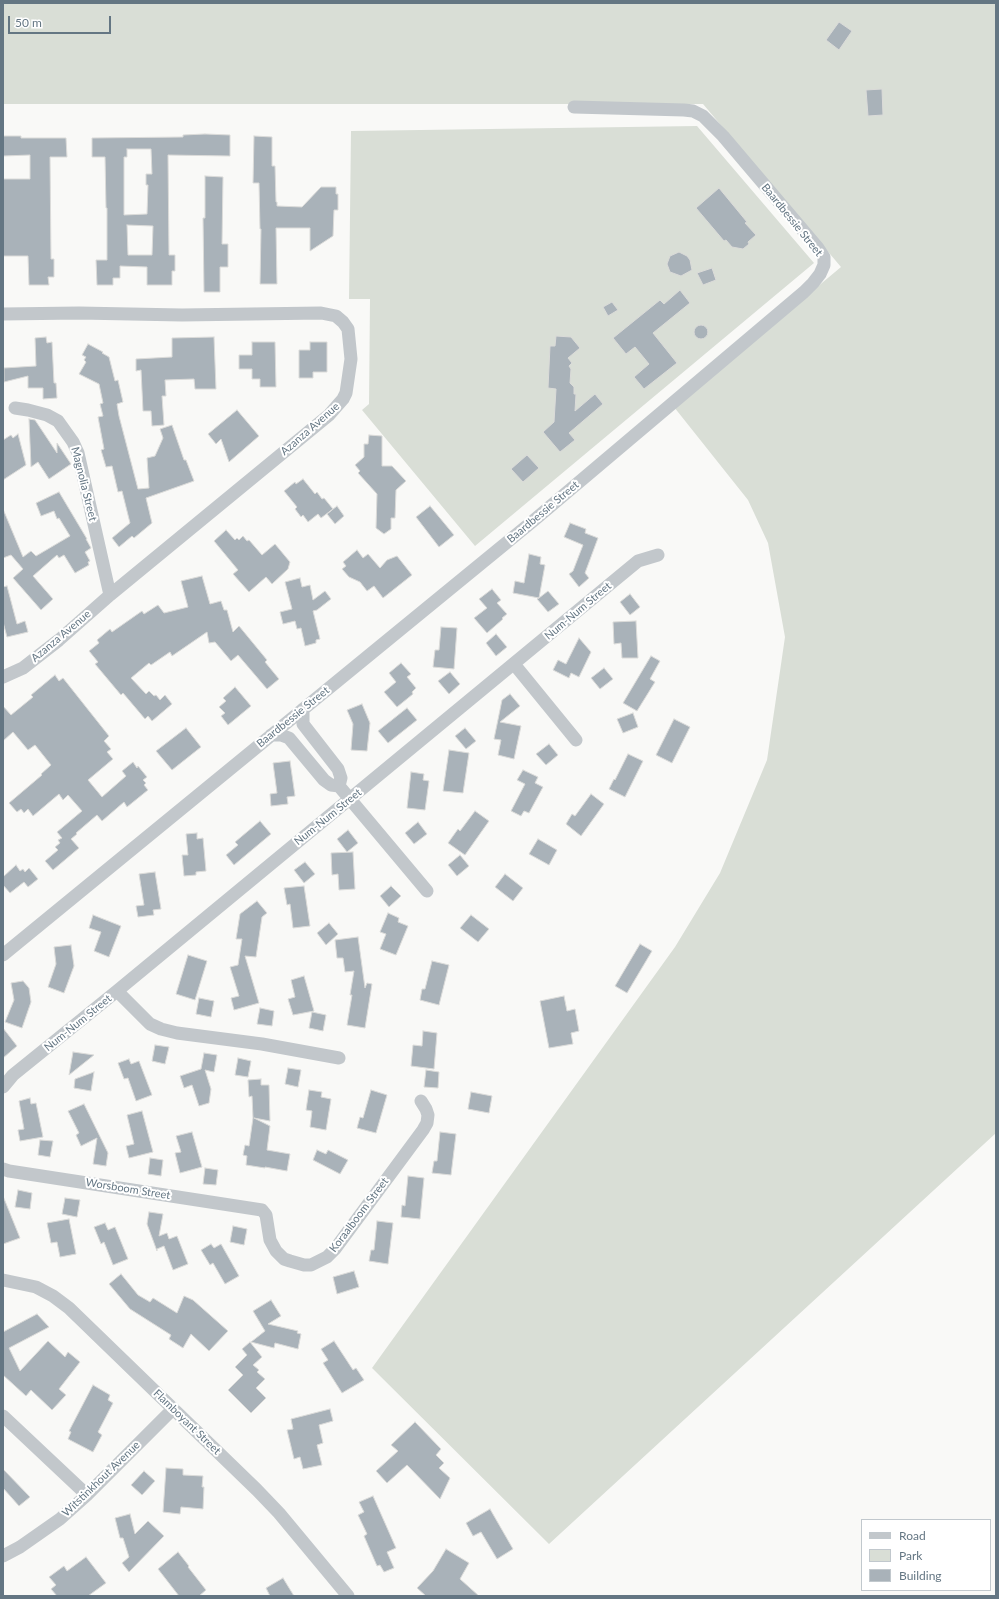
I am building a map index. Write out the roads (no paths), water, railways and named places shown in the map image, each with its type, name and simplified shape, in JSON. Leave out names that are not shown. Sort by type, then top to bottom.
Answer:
[{"type":"street","name":"Baardbessie Street","points":[[3,955],[539,516],[804,292],[813,284],[820,274],[824,265],[824,257],[818,248],[723,136],[703,116],[693,111],[684,110],[574,107]]},
{"type":"street","name":"Azanza Avenue","points":[[3,314],[79,313],[190,315],[321,313],[336,316],[348,329],[351,359],[348,388],[343,399],[336,408],[110,595],[32,662],[3,677]]},
{"type":"street","name":"Magnolia Street","points":[[15,408],[40,413],[58,421],[74,442],[78,453],[110,595]]},
{"type":"street","name":"Num-Num Street","points":[[3,1087],[13,1075],[638,561],[658,555]]},
{"type":"street","points":[[514,664],[576,740]]},
{"type":"street","points":[[303,709],[304,724],[307,730],[338,769],[341,778],[338,786]]},
{"type":"street","points":[[272,735],[281,735],[289,738],[324,780],[331,785],[338,786],[427,891]]},
{"type":"street","points":[[117,991],[150,1024],[161,1029],[178,1033],[262,1044],[339,1058]]},
{"type":"street","name":"Koraalboom Street","points":[[254,1208],[262,1210],[266,1215],[270,1240],[276,1251],[284,1259],[304,1265],[311,1265],[327,1257],[335,1250],[427,1123],[428,1115],[421,1101]]},
{"type":"street","name":"Worsboom Street","points":[[3,1169],[8,1171],[254,1208]]},
{"type":"street","name":"Flamboyant Street","points":[[3,1280],[36,1287],[53,1296],[69,1308],[279,1513],[348,1596]]},
{"type":"street","name":"Witstinkhout Avenue","points":[[3,1556],[20,1547],[60,1519],[87,1495],[172,1408]]},
{"type":"street","points":[[3,1416],[87,1495]]}]
